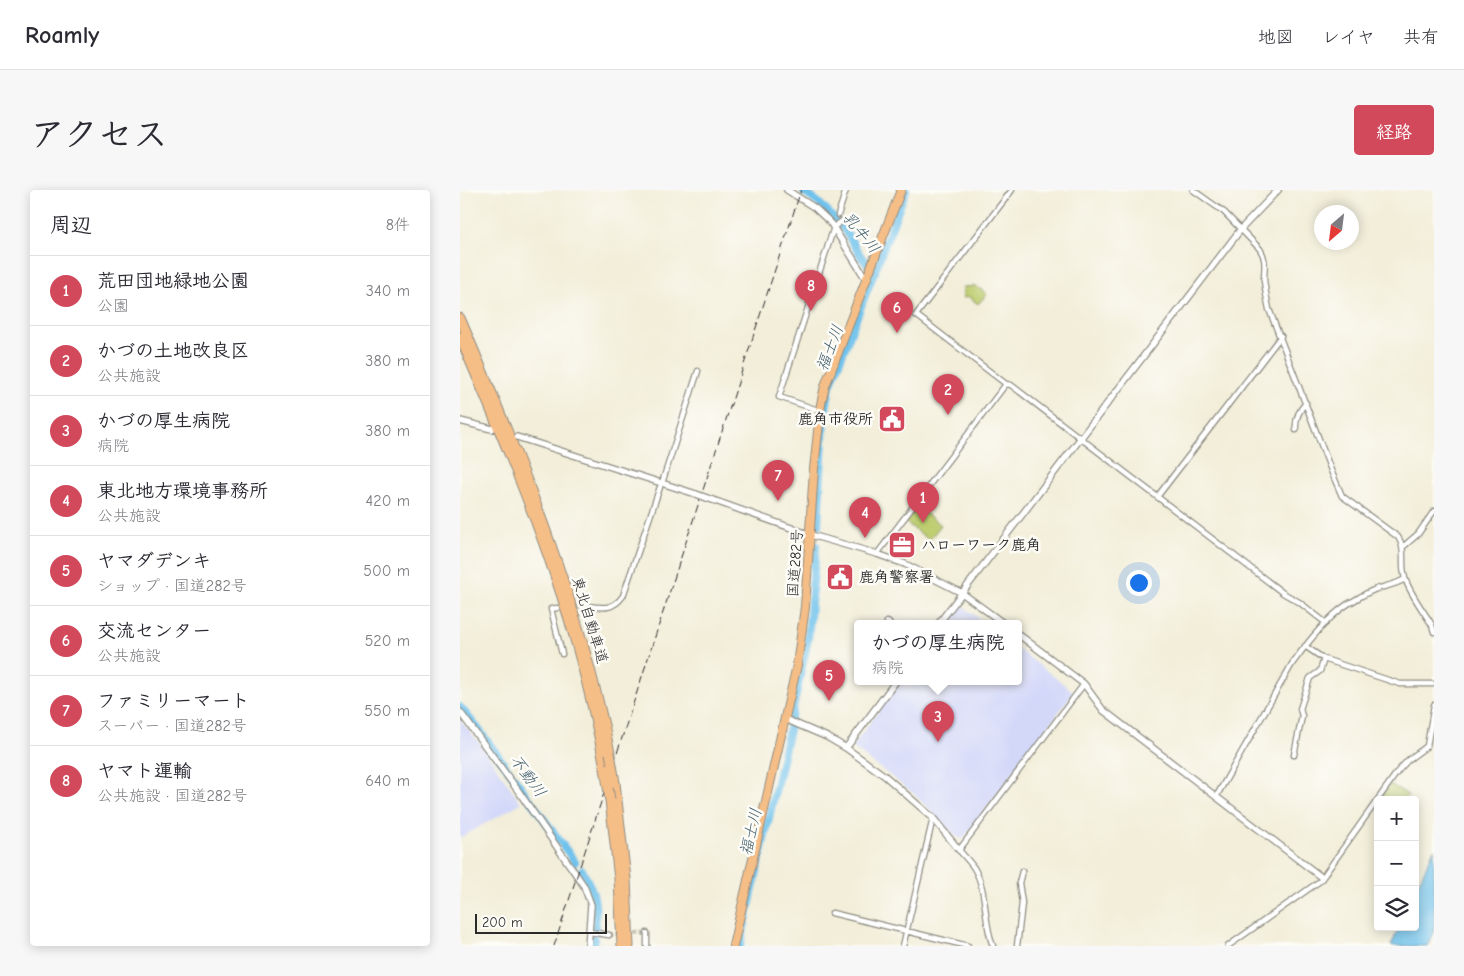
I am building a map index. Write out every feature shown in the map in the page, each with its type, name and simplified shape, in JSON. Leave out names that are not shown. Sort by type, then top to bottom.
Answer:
[{"type":"highway","name":"国道282号","points":[[733,946],[797,665],[811,535],[820,411],[829,372],[901,190]]},
{"type":"highway","name":"東北自動車道","points":[[460,318],[507,427],[552,544],[585,647],[610,753],[615,783],[626,879],[629,946]]},
{"type":"highway","name":"東北自動車道","points":[[460,338],[522,485],[558,584],[587,684],[610,800],[622,946]]},
{"type":"street","points":[[787,190],[815,208],[835,226],[867,277]]},
{"type":"street","points":[[838,215],[846,190]]},
{"type":"street","points":[[1012,190],[916,315],[1006,384],[1011,385],[1283,593],[1299,602],[1326,623]]},
{"type":"street","points":[[1193,190],[1224,212],[1260,249],[1264,256],[1266,263],[1264,280],[1270,309],[1342,496],[1398,536],[1404,546],[1402,561],[1405,579],[1434,632]]},
{"type":"street","points":[[941,620],[1241,229],[1278,190]]},
{"type":"street","points":[[820,411],[779,397],[835,226],[842,221]]},
{"type":"street","points":[[1157,497],[1281,336]]},
{"type":"street","points":[[662,480],[698,371]]},
{"type":"street","points":[[877,554],[1006,384]]},
{"type":"street","points":[[1296,430],[1296,417],[1300,408],[1306,402]]},
{"type":"street","points":[[460,421],[492,429]]},
{"type":"street","points":[[517,437],[696,494],[811,535],[877,554],[913,568],[962,593],[999,620]]},
{"type":"street","points":[[587,606],[603,608],[618,604],[623,596],[660,487]]},
{"type":"street","points":[[1404,546],[1418,534],[1434,511]]},
{"type":"street","points":[[1216,797],[1292,664],[1305,646],[1326,623],[1352,601],[1376,589],[1395,585],[1405,579]]},
{"type":"street","points":[[557,608],[551,609],[562,654]]},
{"type":"street","points":[[1022,637],[1084,684],[1103,710],[1321,877]]},
{"type":"street","points":[[1305,646],[1324,659],[1400,684],[1434,684]]},
{"type":"street","points":[[1294,755],[1302,716],[1300,709],[1310,678],[1320,671],[1324,659]]},
{"type":"street","points":[[959,850],[1084,684]]},
{"type":"street","points":[[846,748],[893,685]]},
{"type":"street","points":[[1228,946],[1315,885],[1398,771],[1408,760],[1427,746],[1434,705]]},
{"type":"street","points":[[460,712],[519,792],[584,886],[591,905],[588,946]]},
{"type":"street","points":[[785,719],[827,737],[846,748],[885,776],[933,818],[974,868],[979,879],[986,912],[988,934],[993,946]]},
{"type":"street","points":[[903,946],[933,818]]},
{"type":"street","points":[[1017,946],[1022,903],[1019,883],[1022,871]]},
{"type":"street","points":[[832,913],[968,946]]},
{"type":"street","points":[[589,932],[610,935]]},
{"type":"street","points":[[647,933],[647,946]]},
{"type":"shaded area","points":[[960,604],[981,620],[947,620]]},
{"type":"shaded area","points":[[1022,652],[1074,692],[963,839],[956,837],[914,794],[852,747],[898,685],[1022,685]]},
{"type":"shaded area","points":[[460,720],[481,745],[521,803],[460,838]]},
{"type":"green space","points":[[976,286],[987,294],[978,304],[969,297],[963,298],[963,287]]},
{"type":"green space","points":[[916,506],[941,525],[929,540],[905,522]]},
{"type":"green space","points":[[1390,784],[1408,795],[1383,796],[1382,795]]},
{"type":"water","points":[[1434,849],[1434,933],[1427,946],[1391,946],[1397,931],[1419,931],[1419,882]]},
{"type":"waterway","name":"福士川","points":[[818,525],[824,420],[830,386],[906,190]]},
{"type":"waterway","name":"乳牛川","points":[[804,192],[819,203],[844,229],[862,258],[875,272]]},
{"type":"waterway","name":"福士川","points":[[791,717],[808,639],[816,546]]},
{"type":"waterway","name":"不動川","points":[[460,707],[480,731],[575,862]]},
{"type":"waterway","name":"福士川","points":[[740,946],[790,725]]},
{"type":"waterway","name":"不動川","points":[[582,870],[594,898],[596,912],[595,930]]},
{"type":"waterway","name":"不動川","points":[[594,938],[594,946]]},
{"type":"tunnel","points":[[557,608],[587,606]]},
{"type":"tunnel","points":[[609,935],[647,933]]},
{"type":"railway","points":[[554,946],[801,190]]},
{"type":"place","name":"ヤマト運輸","points":[[811,311]]},
{"type":"place","name":"交流センター","points":[[897,333]]},
{"type":"place","name":"かづの土地改良区","points":[[948,415]]},
{"type":"place","name":"鹿角市役所","points":[[892,419]]},
{"type":"place","name":"ファミリーマート","points":[[778,501]]},
{"type":"place","name":"荒田団地緑地公園","points":[[923,523]]},
{"type":"place","name":"東北地方環境事務所","points":[[865,538]]},
{"type":"place","name":"ハローワーク鹿角","points":[[902,545]]},
{"type":"place","name":"鹿角警察署","points":[[840,577]]},
{"type":"place","name":"ヤマダデンキ","points":[[829,701]]},
{"type":"place","name":"かづの厚生病院","points":[[938,742]]}]
